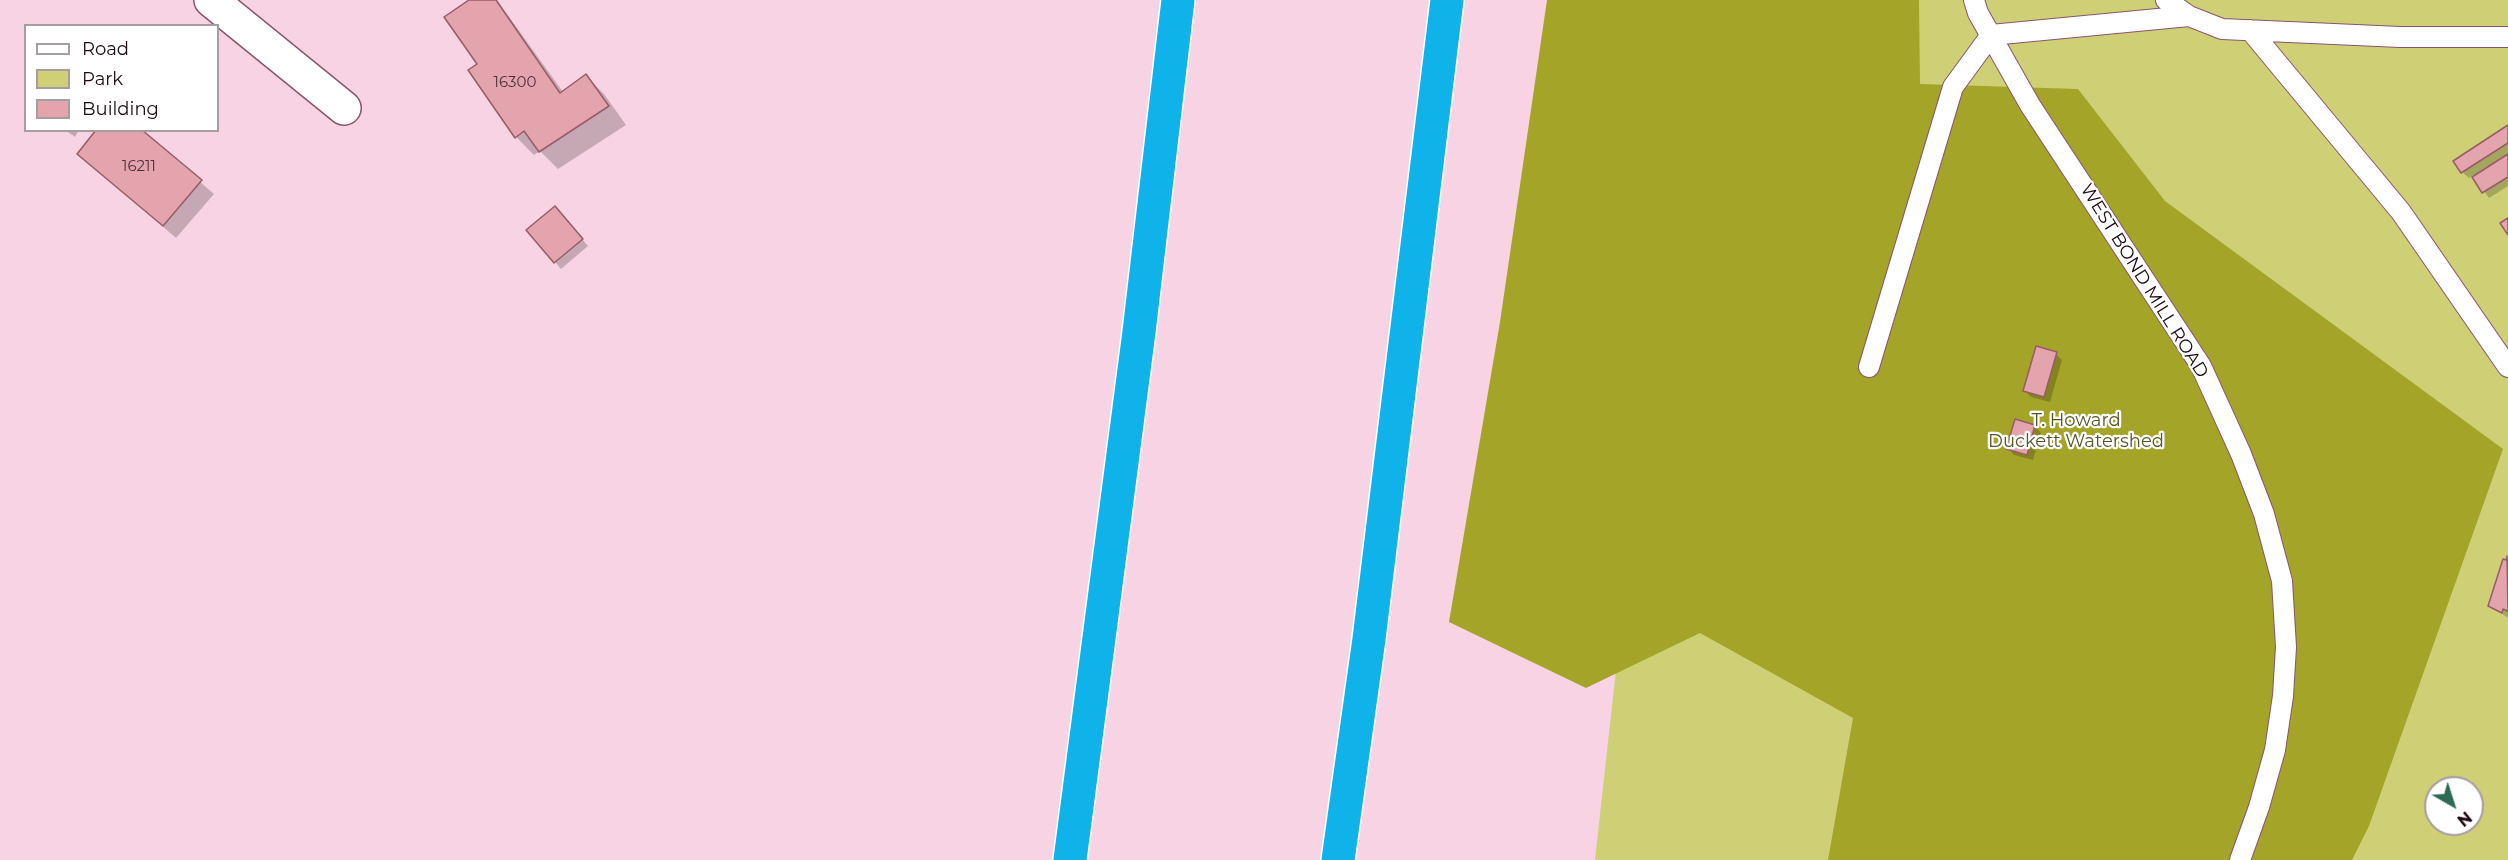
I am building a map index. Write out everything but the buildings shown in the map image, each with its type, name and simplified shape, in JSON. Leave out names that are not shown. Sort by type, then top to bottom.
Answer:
[{"type":"highway","points":[[1070,860],[1107,585],[1178,0]]},
{"type":"highway","points":[[1338,860],[1369,639],[1447,0]]},
{"type":"street","points":[[211,0],[344,108]]},
{"type":"lane","name":"WEST BOND MILL ROAD","points":[[1974,0],[1978,13],[2030,105],[2201,366],[2241,454],[2264,514],[2282,581],[2285,666],[2275,750],[2259,807],[2240,860]]},
{"type":"lane","points":[[2166,0],[2189,16],[2222,29],[2400,36],[2508,37]]},
{"type":"lane","points":[[1869,367],[1953,87],[1991,36],[2189,16]]},
{"type":"lane","points":[[2250,30],[2401,212],[2508,367]]},
{"type":"green space","name":"T. Howard Duckett Watershed","points":[[1547,0],[1919,0],[1920,84],[2078,89],[2165,201],[2503,449],[2369,826],[2352,860],[1828,860],[1853,718],[1700,633],[1586,688],[1449,622],[1500,322]]},
{"type":"green space","name":"T. Howard Duckett Watershed","points":[[1690,0],[2508,0],[2508,860],[1595,860]]}]
